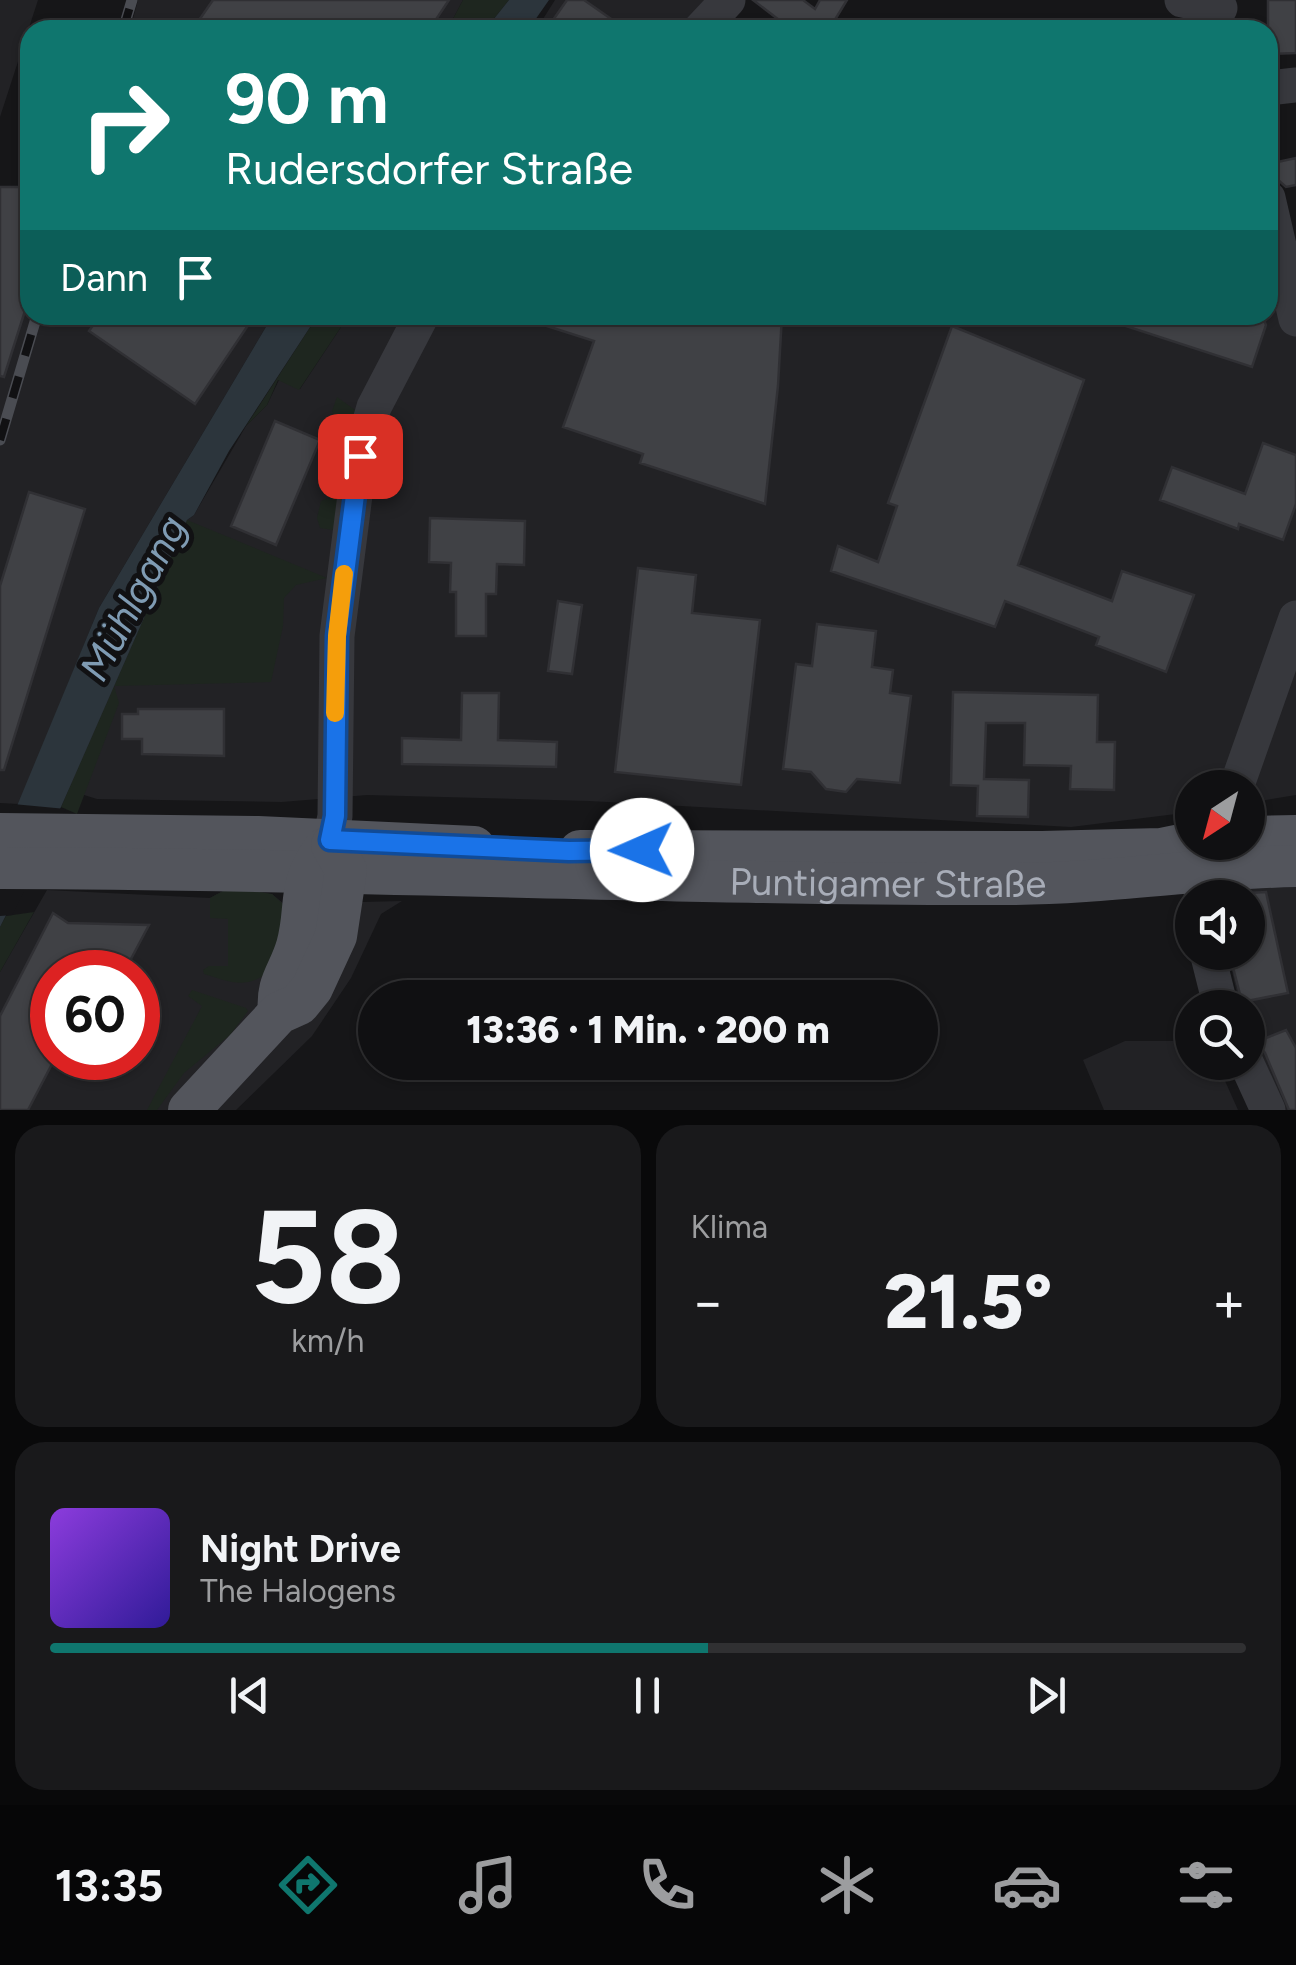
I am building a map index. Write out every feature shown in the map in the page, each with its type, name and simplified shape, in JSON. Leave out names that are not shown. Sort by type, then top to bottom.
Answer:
[{"type":"main road","name":"Puntigamer Straße","points":[[0,834],[60,852],[328,860],[786,884],[1014,884],[1204,864],[1296,866]]},
{"type":"main road","points":[[1265,837],[1296,836]]},
{"type":"main road","name":"Puntigamer Straße","points":[[0,868],[60,852]]},
{"type":"main road","points":[[189,1110],[279,1012],[299,1004],[316,978],[336,936],[328,860]]},
{"type":"street","points":[[709,20],[728,0]]},
{"type":"street","points":[[1182,0],[1221,13]]},
{"type":"street","points":[[1278,241],[1296,319]]},
{"type":"street","points":[[328,860],[335,816],[337,636],[360,456],[374,407],[417,325]]},
{"type":"street","points":[[1242,770],[1296,618]]},
{"type":"street","points":[[1254,1080],[1268,1110]]},
{"type":"shaded area","points":[[0,0],[38,0],[32,20],[20,20],[20,55],[0,117]]},
{"type":"shaded area","points":[[138,0],[463,0],[452,20],[133,20]]},
{"type":"shaded area","points":[[463,0],[509,0],[493,20],[452,20]]},
{"type":"shaded area","points":[[555,0],[706,0],[687,20],[542,20]]},
{"type":"shaded area","points":[[0,186],[20,187],[20,325],[267,325],[99,608],[19,804],[0,803]]},
{"type":"shaded area","points":[[1278,241],[1296,319],[1296,795],[1265,800],[1265,770],[1175,770],[1175,814],[1071,827],[589,801],[367,795],[282,802],[97,799],[68,790],[187,520],[194,515],[246,426],[267,405],[279,380],[300,389],[342,325],[1278,325]]},
{"type":"shaded area","points":[[312,325],[342,325],[299,390],[278,380],[267,405],[246,426]]},
{"type":"shaded area","points":[[337,397],[355,410],[334,530],[320,528],[317,518],[321,501],[332,497],[338,477],[332,470],[344,441],[332,411]]},
{"type":"shaded area","points":[[187,520],[327,578],[296,585],[284,598],[283,626],[271,682],[114,686]]},
{"type":"shaded area","points":[[114,686],[119,703],[77,814],[61,807]]},
{"type":"shaded area","points":[[1296,884],[1296,1110],[1285,1110],[1265,1062],[1265,990],[1236,990],[1232,970],[1265,970],[1265,886]]},
{"type":"shaded area","points":[[237,888],[272,894],[283,904],[284,928],[264,975],[242,983],[204,974],[203,970],[209,966],[228,966],[228,919],[210,918],[210,898]]},
{"type":"shaded area","points":[[47,890],[210,898],[223,891],[272,894],[284,904],[402,901],[381,914],[351,978],[312,1036],[236,1110],[0,1110],[0,972]]},
{"type":"shaded area","points":[[34,912],[0,972],[0,927],[6,916]]},
{"type":"shaded area","points":[[192,990],[248,1011],[230,1035],[184,1073],[157,1110],[147,1110],[202,1006],[188,996]]},
{"type":"shaded area","points":[[1125,1041],[1175,1041],[1175,1080],[1225,1080],[1238,1110],[1104,1110],[1083,1060]]},
{"type":"water","points":[[509,0],[549,0],[535,20],[493,20]]},
{"type":"water","name":"Mühlgang","points":[[267,325],[311,325],[229,451],[194,515],[187,520],[61,807],[0,927],[0,847],[99,608]]},
{"type":"pier","points":[[13,804],[66,809],[12,915],[0,916],[0,834]]},
{"type":"building","points":[[213,0],[449,0],[436,20],[199,20]]},
{"type":"building","points":[[567,0],[584,0],[613,20],[553,20]]},
{"type":"building","points":[[753,0],[803,0],[815,9],[820,0],[847,0],[835,20],[779,20]]},
{"type":"building","points":[[1268,0],[1296,0],[1296,53],[1278,54],[1278,20],[1268,20]]},
{"type":"building","points":[[1296,158],[1296,185],[1286,187],[1278,180],[1278,162]]},
{"type":"building","points":[[0,187],[20,187],[20,325],[4,377],[0,376]]},
{"type":"building","points":[[93,325],[248,325],[195,404],[89,331]]},
{"type":"building","points":[[544,325],[781,325],[765,504],[640,463],[643,454],[563,427],[594,341]]},
{"type":"building","points":[[1122,325],[1266,325],[1252,367]]},
{"type":"building","points":[[952,326],[1084,380],[1018,565],[1112,601],[1122,571],[1194,595],[1166,672],[1096,645],[1099,637],[1005,601],[995,627],[831,571],[838,546],[878,562],[897,506],[888,503]]},
{"type":"building","points":[[275,421],[320,440],[276,545],[231,526]]},
{"type":"building","points":[[1263,443],[1296,455],[1296,504],[1283,540],[1239,524],[1238,529],[1160,500],[1172,467],[1245,494]]},
{"type":"building","points":[[29,492],[85,509],[4,770],[0,770],[0,586]]},
{"type":"building","points":[[430,518],[525,521],[524,565],[497,564],[496,594],[486,594],[486,636],[456,636],[456,592],[450,592],[451,563],[429,562]]},
{"type":"building","points":[[638,568],[696,575],[692,613],[760,620],[741,785],[615,772]]},
{"type":"building","points":[[558,601],[582,605],[572,674],[548,671]]},
{"type":"building","points":[[817,624],[876,631],[872,667],[893,670],[890,693],[911,696],[900,783],[857,779],[846,792],[826,789],[811,772],[783,769],[796,664],[812,666]]},
{"type":"building","points":[[953,692],[1098,695],[1097,742],[1115,742],[1114,790],[1070,789],[1071,766],[1024,765],[1025,723],[986,723],[984,779],[1029,780],[1028,817],[977,816],[978,786],[951,785]]},
{"type":"building","points":[[462,693],[499,693],[498,740],[557,742],[556,767],[402,764],[402,738],[461,740]]},
{"type":"building","points":[[138,709],[224,709],[224,756],[142,754],[142,739],[122,739],[122,714],[138,714]]},
{"type":"building","points":[[1265,892],[1288,993],[1265,998],[1265,990],[1239,990],[1234,970],[1265,970]]},
{"type":"building","points":[[53,913],[68,923],[149,925],[136,950],[34,950]]},
{"type":"building","points":[[30,958],[30,1080],[44,1080],[28,1110],[0,1110],[0,1016]]},
{"type":"building","points":[[1286,1030],[1296,1048],[1296,1110],[1289,1110],[1265,1053],[1265,1038]]},
{"type":"railway","points":[[126,20],[132,0]]},
{"type":"railway","points":[[0,440],[34,325]]},
{"type":"slow traffic","points":[[335,713],[344,574]]},
{"type":"route","points":[[360,456],[337,636],[335,816],[330,840],[569,851],[642,850]]}]
